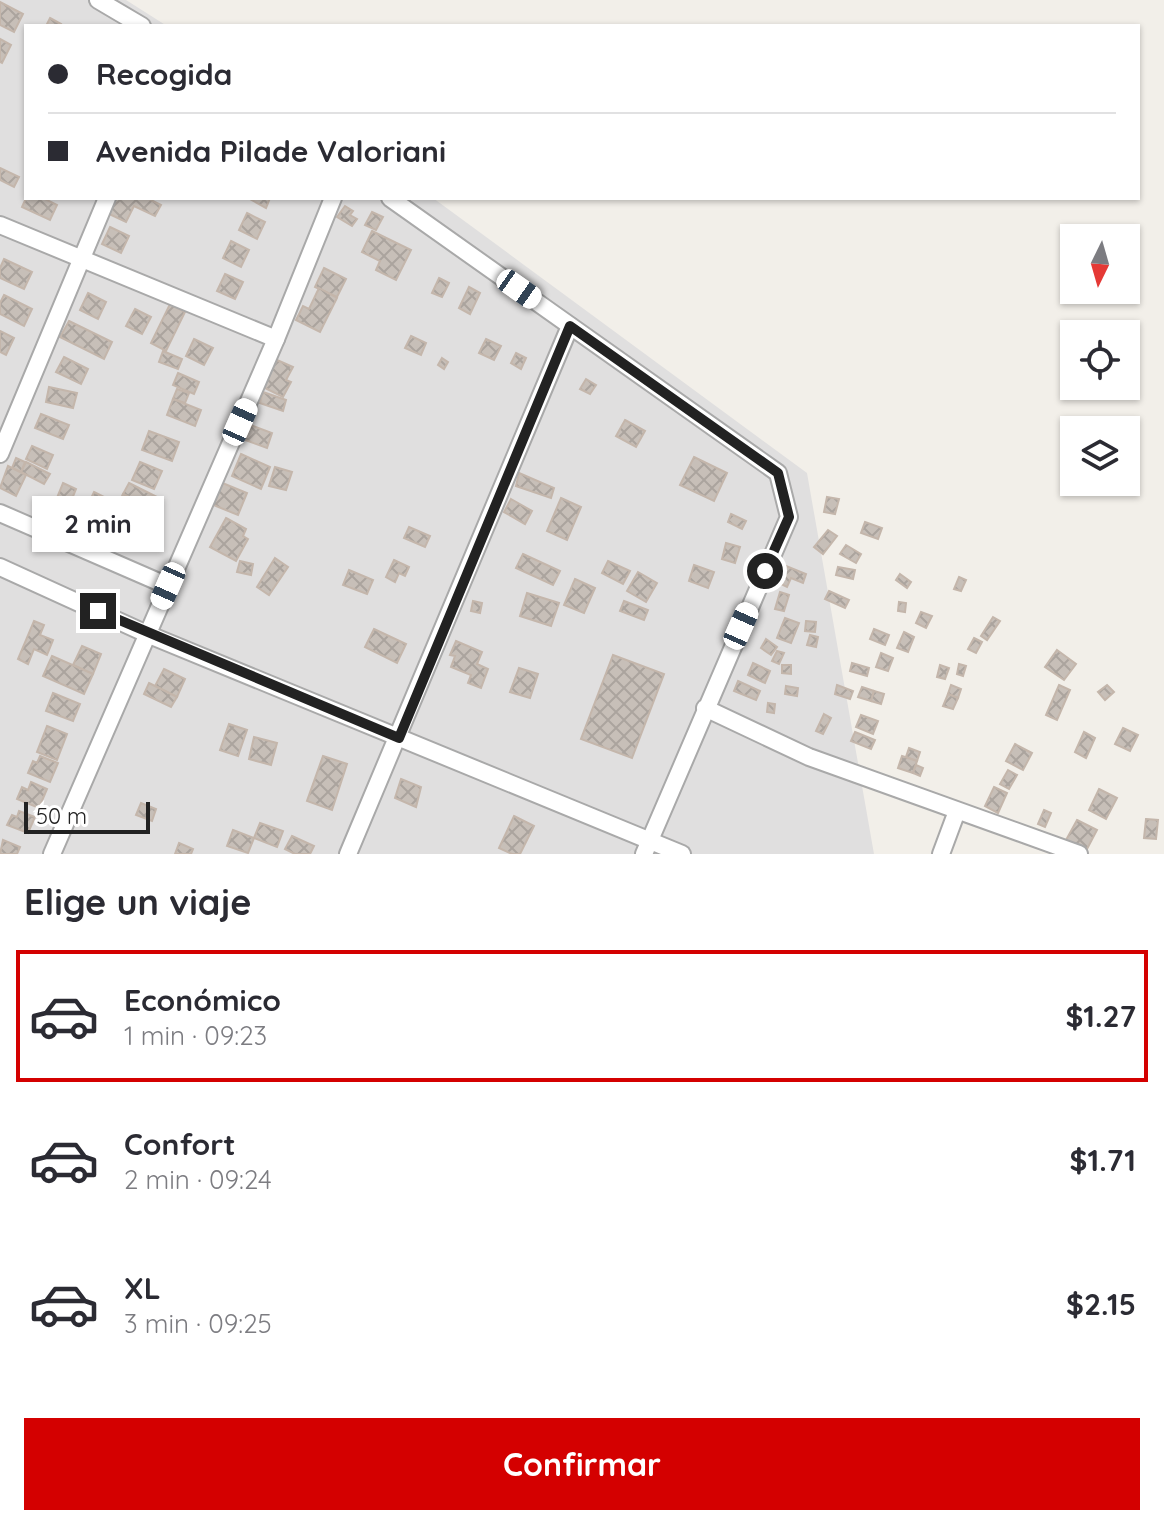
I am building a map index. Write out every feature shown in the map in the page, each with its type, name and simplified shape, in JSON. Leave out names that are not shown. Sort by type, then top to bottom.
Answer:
[{"type":"street","points":[[98,0],[139,24]]},
{"type":"street","points":[[0,454],[106,200]]},
{"type":"street","points":[[52,854],[276,339],[332,200]]},
{"type":"street","points":[[393,200],[778,473],[789,517],[647,847]]},
{"type":"street","points":[[0,225],[276,339]]},
{"type":"street","points":[[348,854],[570,326]]},
{"type":"street","points":[[0,513],[168,586]]},
{"type":"street","points":[[0,567],[147,634],[399,738],[647,847],[682,854]]},
{"type":"street","points":[[705,708],[809,757],[1079,854]]},
{"type":"street","points":[[941,854],[957,811]]},
{"type":"shaded area","points":[[0,0],[126,0],[164,24],[24,24],[24,200],[436,200],[807,473],[874,854],[0,854]]},
{"type":"building","points":[[0,2],[23,14],[14,32],[0,25]]},
{"type":"building","points":[[50,18],[61,24],[47,24]]},
{"type":"building","points":[[0,39],[11,45],[2,63],[0,62]]},
{"type":"building","points":[[0,168],[19,177],[14,187],[0,180]]},
{"type":"building","points":[[25,200],[47,200],[57,205],[50,220],[22,207]]},
{"type":"building","points":[[114,200],[151,200],[161,205],[155,216],[134,206],[126,222],[107,213]]},
{"type":"building","points":[[252,200],[269,200],[266,208]]},
{"type":"building","points":[[345,206],[353,211],[350,215],[357,219],[352,226],[337,217]]},
{"type":"building","points":[[372,212],[383,217],[376,230],[365,225]]},
{"type":"building","points":[[247,213],[265,222],[257,239],[239,230]]},
{"type":"building","points":[[110,227],[129,236],[121,253],[102,244]]},
{"type":"building","points":[[372,231],[411,250],[396,280],[376,270],[380,261],[362,252]]},
{"type":"building","points":[[231,241],[249,250],[241,267],[223,258]]},
{"type":"building","points":[[4,259],[32,272],[24,289],[0,278]]},
{"type":"building","points":[[324,268],[346,279],[337,297],[315,287]]},
{"type":"building","points":[[225,274],[243,282],[235,299],[217,291]]},
{"type":"building","points":[[439,278],[449,283],[442,297],[432,293]]},
{"type":"building","points":[[469,287],[480,293],[470,314],[459,308]]},
{"type":"building","points":[[319,288],[337,298],[320,332],[296,320],[303,306],[309,309]]},
{"type":"building","points":[[88,293],[106,302],[98,319],[80,310]]},
{"type":"building","points":[[4,295],[32,309],[24,326],[0,314]]},
{"type":"building","points":[[170,304],[185,312],[166,351],[151,343]]},
{"type":"building","points":[[135,309],[151,317],[142,334],[126,326]]},
{"type":"building","points":[[69,321],[112,342],[104,359],[60,337]]},
{"type":"building","points":[[0,331],[14,338],[6,355],[0,352]]},
{"type":"building","points":[[411,336],[426,343],[421,355],[405,348]]},
{"type":"building","points":[[194,339],[213,348],[204,365],[186,356]]},
{"type":"building","points":[[486,339],[501,346],[494,360],[479,353]]},
{"type":"building","points":[[163,351],[182,359],[178,369],[159,362]]},
{"type":"building","points":[[516,353],[526,358],[521,369],[511,363]]},
{"type":"building","points":[[64,357],[88,369],[81,384],[56,372]]},
{"type":"building","points":[[442,358],[448,362],[444,369],[438,365]]},
{"type":"building","points":[[277,360],[293,367],[286,380],[291,382],[283,397],[263,387]]},
{"type":"building","points":[[178,373],[199,382],[194,394],[173,385]]},
{"type":"building","points":[[586,379],[596,385],[590,394],[580,389]]},
{"type":"building","points":[[49,387],[77,393],[73,408],[46,402]]},
{"type":"building","points":[[177,389],[189,393],[185,403],[173,399]]},
{"type":"building","points":[[263,392],[286,400],[283,411],[260,403]]},
{"type":"building","points":[[173,399],[201,410],[195,426],[167,415]]},
{"type":"building","points":[[41,414],[69,425],[63,439],[35,428]]},
{"type":"building","points":[[625,420],[645,431],[636,447],[616,436]]},
{"type":"building","points":[[242,422],[272,433],[267,448],[237,437]]},
{"type":"building","points":[[149,431],[179,442],[172,461],[142,450]]},
{"type":"building","points":[[32,446],[53,455],[47,469],[26,459]]},
{"type":"building","points":[[241,454],[270,467],[261,489],[232,476]]},
{"type":"building","points":[[694,457],[727,473],[714,501],[680,485]]},
{"type":"building","points":[[16,458],[25,462],[21,472],[12,468]]},
{"type":"building","points":[[26,462],[50,474],[44,484],[21,472]]},
{"type":"building","points":[[140,462],[162,471],[154,489],[132,480]]},
{"type":"building","points":[[8,466],[26,475],[16,496],[0,488]]},
{"type":"building","points":[[275,467],[292,472],[286,490],[269,486]]},
{"type":"building","points":[[519,473],[554,488],[551,498],[516,486]]},
{"type":"building","points":[[220,482],[247,493],[238,515],[211,504]]},
{"type":"building","points":[[63,483],[76,489],[63,521],[50,515]]},
{"type":"building","points":[[129,483],[163,500],[158,512],[123,494]]},
{"type":"building","points":[[94,492],[114,502],[101,529],[81,519]]},
{"type":"building","points":[[123,494],[150,508],[145,519],[117,506]]},
{"type":"building","points":[[827,497],[839,499],[835,514],[824,512]]},
{"type":"building","points":[[561,498],[581,507],[567,540],[547,531]]},
{"type":"building","points":[[511,499],[532,511],[525,524],[504,512]]},
{"type":"building","points":[[731,514],[746,521],[742,529],[728,522]]},
{"type":"building","points":[[226,518],[246,529],[243,536],[248,539],[236,561],[210,547]]},
{"type":"building","points":[[115,520],[144,534],[137,550],[107,537]]},
{"type":"building","points":[[865,522],[882,528],[878,539],[861,533]]},
{"type":"building","points":[[409,527],[430,536],[425,547],[404,538]]},
{"type":"building","points":[[828,530],[837,536],[823,554],[814,547]]},
{"type":"building","points":[[726,543],[740,547],[735,563],[722,559]]},
{"type":"building","points":[[846,545],[861,554],[856,563],[840,554]]},
{"type":"building","points":[[523,554],[560,571],[553,585],[516,568]]},
{"type":"building","points":[[275,558],[288,567],[269,595],[257,587]]},
{"type":"building","points":[[394,560],[409,567],[405,576],[399,573],[395,582],[386,577]]},
{"type":"building","points":[[240,561],[253,564],[251,575],[237,572]]},
{"type":"building","points":[[608,561],[630,571],[623,584],[602,573]]},
{"type":"building","points":[[694,565],[714,572],[708,588],[689,581]]},
{"type":"building","points":[[786,566],[806,574],[803,583],[791,578],[787,587],[779,583]]},
{"type":"building","points":[[838,567],[855,570],[853,579],[836,575]]},
{"type":"building","points":[[349,570],[373,580],[367,594],[343,585]]},
{"type":"building","points":[[638,572],[657,583],[646,602],[627,591]]},
{"type":"building","points":[[900,574],[911,582],[907,588],[896,580]]},
{"type":"building","points":[[959,577],[966,580],[961,591],[954,589]]},
{"type":"building","points":[[575,579],[595,588],[584,613],[564,605]]},
{"type":"building","points":[[829,591],[849,600],[845,608],[825,599]]},
{"type":"building","points":[[780,592],[789,595],[784,611],[775,609]]},
{"type":"building","points":[[527,593],[559,603],[551,626],[520,616]]},
{"type":"building","points":[[473,601],[482,603],[480,613],[471,611]]},
{"type":"building","points":[[624,601],[648,610],[644,620],[620,611]]},
{"type":"building","points":[[899,602],[906,603],[905,612],[898,611]]},
{"type":"building","points":[[921,612],[932,616],[926,628],[916,623]]},
{"type":"building","points":[[993,617],[1000,621],[987,640],[981,636]]},
{"type":"building","points":[[785,618],[799,623],[791,643],[777,638]]},
{"type":"building","points":[[34,621],[44,625],[40,635],[53,640],[47,655],[34,649],[28,664],[18,659]]},
{"type":"building","points":[[806,621],[816,622],[815,632],[805,631]]},
{"type":"building","points":[[374,629],[406,644],[397,663],[365,647]]},
{"type":"building","points":[[874,629],[889,635],[885,645],[870,639]]},
{"type":"building","points":[[904,632],[914,637],[908,652],[897,648]]},
{"type":"building","points":[[810,635],[818,637],[816,647],[807,645]]},
{"type":"building","points":[[974,638],[982,642],[976,653],[968,649]]},
{"type":"building","points":[[766,639],[777,647],[771,655],[761,648]]},
{"type":"building","points":[[456,641],[482,652],[477,664],[488,669],[481,688],[468,683],[471,675],[451,667],[455,656],[450,655]]},
{"type":"building","points":[[82,646],[101,654],[93,674],[73,665]]},
{"type":"building","points":[[1057,650],[1076,664],[1064,680],[1045,667]]},
{"type":"building","points":[[777,651],[784,653],[779,664],[772,661]]},
{"type":"building","points":[[881,653],[893,658],[888,671],[876,667]]},
{"type":"building","points":[[613,655],[664,674],[632,758],[581,739]]},
{"type":"building","points":[[52,656],[93,674],[84,694],[43,676]]},
{"type":"building","points":[[753,663],[770,671],[765,683],[748,675]]},
{"type":"building","points":[[852,663],[869,668],[867,676],[850,671]]},
{"type":"building","points":[[959,664],[966,666],[963,676],[957,674]]},
{"type":"building","points":[[782,665],[791,665],[791,674],[782,673]]},
{"type":"building","points":[[940,665],[949,668],[945,679],[937,677]]},
{"type":"building","points":[[519,668],[538,674],[530,698],[510,692]]},
{"type":"building","points":[[164,669],[185,679],[177,697],[155,686]]},
{"type":"building","points":[[738,681],[760,691],[756,700],[734,691]]},
{"type":"building","points":[[149,683],[177,697],[171,707],[144,694]]},
{"type":"building","points":[[837,685],[853,691],[850,699],[835,694]]},
{"type":"building","points":[[951,685],[961,689],[958,698],[948,694]]},
{"type":"building","points":[[1059,685],[1070,690],[1057,720],[1046,715]]},
{"type":"building","points":[[1107,685],[1114,692],[1105,700],[1098,692]]},
{"type":"building","points":[[786,686],[798,688],[797,696],[785,694]]},
{"type":"building","points":[[862,687],[874,691],[871,701],[858,697]]},
{"type":"building","points":[[874,691],[884,694],[881,704],[871,701]]},
{"type":"building","points":[[53,693],[80,704],[73,721],[46,711]]},
{"type":"building","points":[[948,694],[958,698],[953,709],[943,706]]},
{"type":"building","points":[[768,703],[775,704],[774,713],[767,712]]},
{"type":"building","points":[[824,714],[831,718],[823,734],[816,731]]},
{"type":"building","points":[[861,715],[878,721],[873,734],[856,727]]},
{"type":"building","points":[[229,724],[247,730],[238,756],[220,750]]},
{"type":"building","points":[[47,726],[67,734],[57,760],[37,752]]},
{"type":"building","points":[[1123,728],[1138,735],[1130,751],[1115,744]]},
{"type":"building","points":[[855,732],[875,740],[871,749],[851,741]]},
{"type":"building","points":[[1084,732],[1095,738],[1086,758],[1075,752]]},
{"type":"building","points":[[254,737],[277,743],[271,765],[249,759]]},
{"type":"building","points":[[1015,744],[1032,753],[1023,770],[1006,761]]},
{"type":"building","points":[[909,748],[920,752],[917,761],[906,757]]},
{"type":"building","points":[[40,756],[58,763],[50,782],[28,773],[33,761],[37,763]]},
{"type":"building","points":[[323,756],[347,764],[332,810],[307,801]]},
{"type":"building","points":[[902,756],[917,761],[913,773],[898,768]]},
{"type":"building","points":[[916,765],[923,768],[920,776],[913,773]]},
{"type":"building","points":[[1008,770],[1017,775],[1009,789],[1000,784]]},
{"type":"building","points":[[401,779],[421,787],[416,807],[395,798]]},
{"type":"building","points":[[31,782],[47,789],[39,808],[17,799],[22,787],[28,790]]},
{"type":"building","points":[[994,787],[1007,793],[998,813],[985,806]]},
{"type":"building","points":[[1099,789],[1117,798],[1106,819],[1089,810]]},
{"type":"building","points":[[141,803],[156,809],[152,821],[136,815]]},
{"type":"building","points":[[1044,810],[1051,813],[1045,827],[1038,824]]},
{"type":"building","points":[[19,811],[35,817],[28,833],[7,825],[12,815],[17,817]]},
{"type":"building","points":[[514,816],[534,826],[520,854],[499,848]]},
{"type":"building","points":[[1146,819],[1158,820],[1156,839],[1144,838]]},
{"type":"building","points":[[1077,820],[1097,830],[1086,851],[1066,840]]},
{"type":"building","points":[[260,823],[283,831],[277,847],[254,838]]},
{"type":"building","points":[[233,830],[254,838],[248,853],[227,846]]},
{"type":"building","points":[[292,836],[314,846],[310,854],[295,854],[285,849]]},
{"type":"building","points":[[3,840],[20,847],[17,854],[0,854]]},
{"type":"building","points":[[179,843],[193,849],[191,854],[175,854]]},
{"type":"route","points":[[98,611],[399,738],[570,326],[778,473],[789,517],[765,571]]}]
